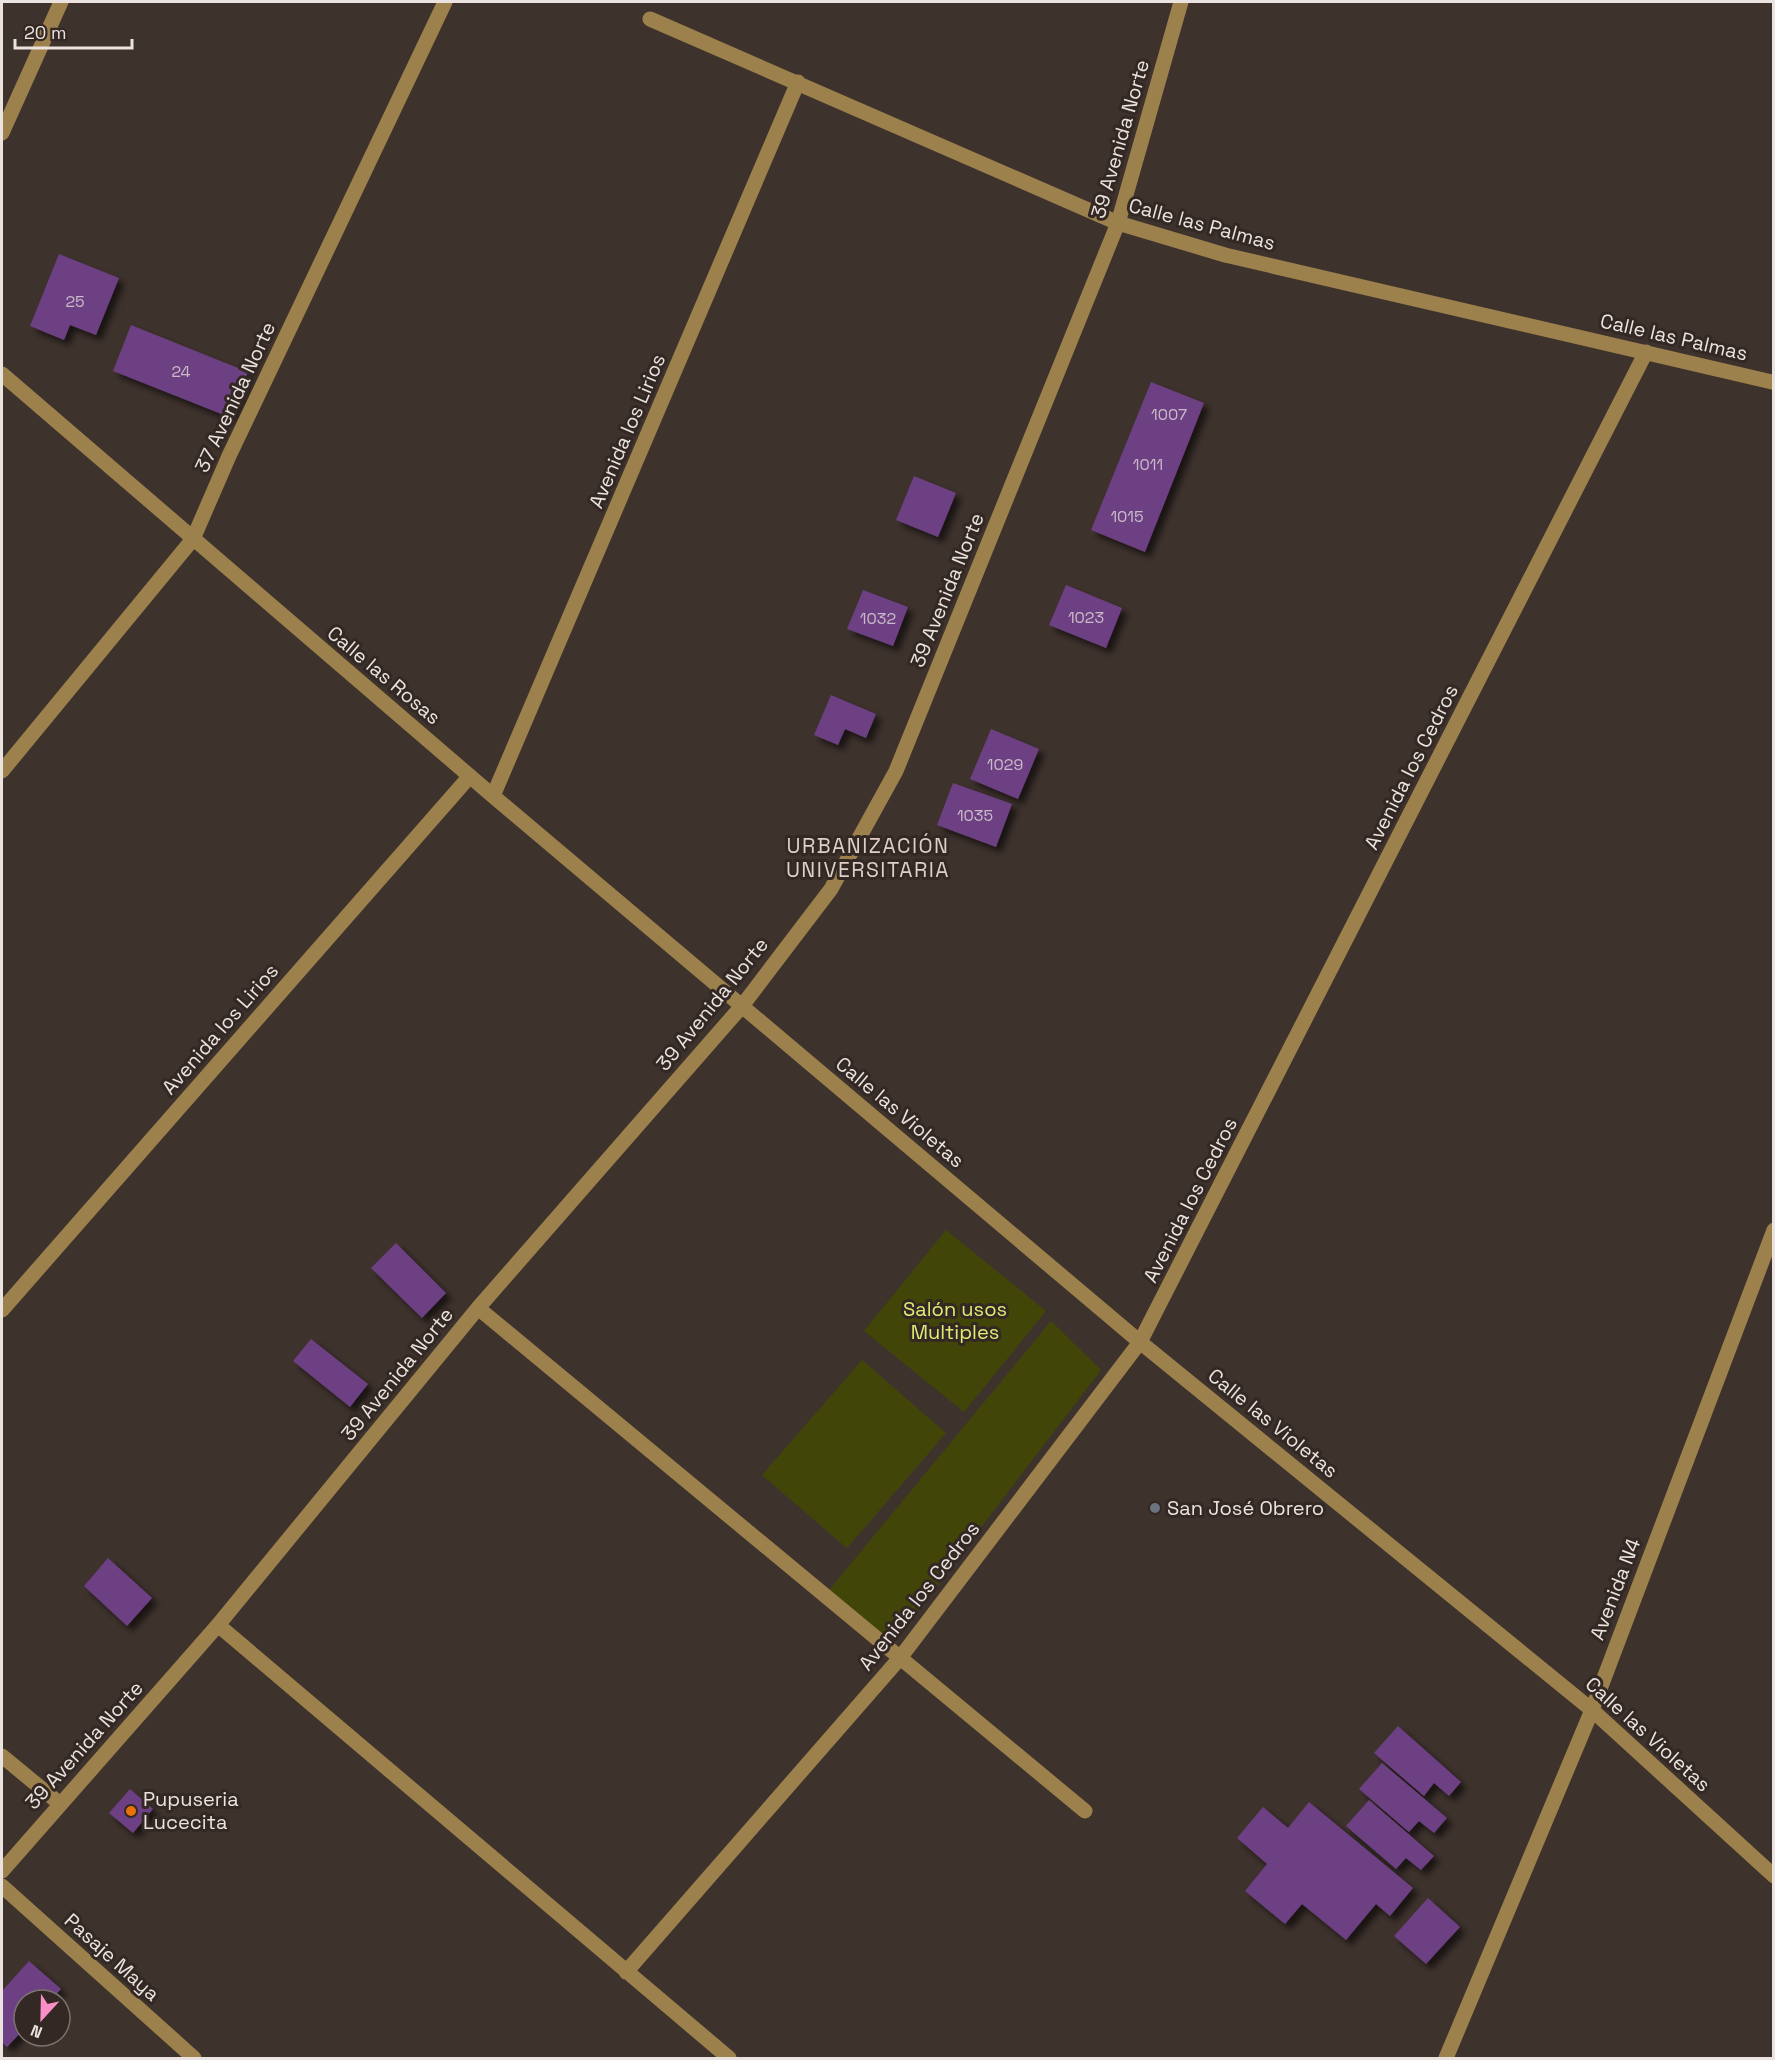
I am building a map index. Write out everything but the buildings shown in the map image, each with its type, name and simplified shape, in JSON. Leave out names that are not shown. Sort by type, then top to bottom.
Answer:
[{"type":"street","points":[[2,133],[62,2]]},
{"type":"street","name":"37 Avenida Norte","points":[[2,771],[193,539],[229,456],[445,2]]},
{"type":"street","name":"39 Avenida Norte","points":[[2,1871],[59,1803],[218,1626],[478,1308],[742,1006],[831,889],[896,771],[1119,224],[1181,2]]},
{"type":"street","name":"Calle las Palmas","points":[[650,19],[1119,224],[1225,255],[1772,382]]},
{"type":"street","name":"Avenida los Lirios","points":[[493,796],[798,82]]},
{"type":"street","name":"Avenida los Cedros","points":[[626,1972],[900,1658],[1140,1342],[1646,352]]},
{"type":"street","name":"Calle las Rosas","points":[[2,374],[493,796],[742,1006]]},
{"type":"street","name":"Avenida los Lirios","points":[[2,1310],[470,776]]},
{"type":"street","name":"Calle las Violetas","points":[[742,1006],[1140,1342],[1592,1710],[1773,1876]]},
{"type":"street","name":"Avenida N4","points":[[1446,2058],[1592,1710],[1773,1230]]},
{"type":"street","points":[[478,1308],[1085,1811]]},
{"type":"street","points":[[218,1626],[729,2058]]},
{"type":"street","points":[[2,1756],[59,1803]]},
{"type":"street","name":"Pasaje Maya","points":[[2,1886],[194,2058]]},
{"type":"green space","name":"Salón usos Multiples","points":[[946,1230],[1046,1311],[964,1412],[864,1331]]},
{"type":"green space","points":[[1051,1321],[1101,1370],[889,1648],[825,1595]]},
{"type":"green space","points":[[862,1360],[946,1433],[847,1548],[762,1475]]},
{"type":"place","name":"San José Obrero","points":[[1155,1508]]},
{"type":"place","name":"Pupuseria Lucecita","points":[[131,1811]]},
{"type":"district","name":"URBANIZACIÓN UNIVERSITARIA","points":[[868,857]]}]
